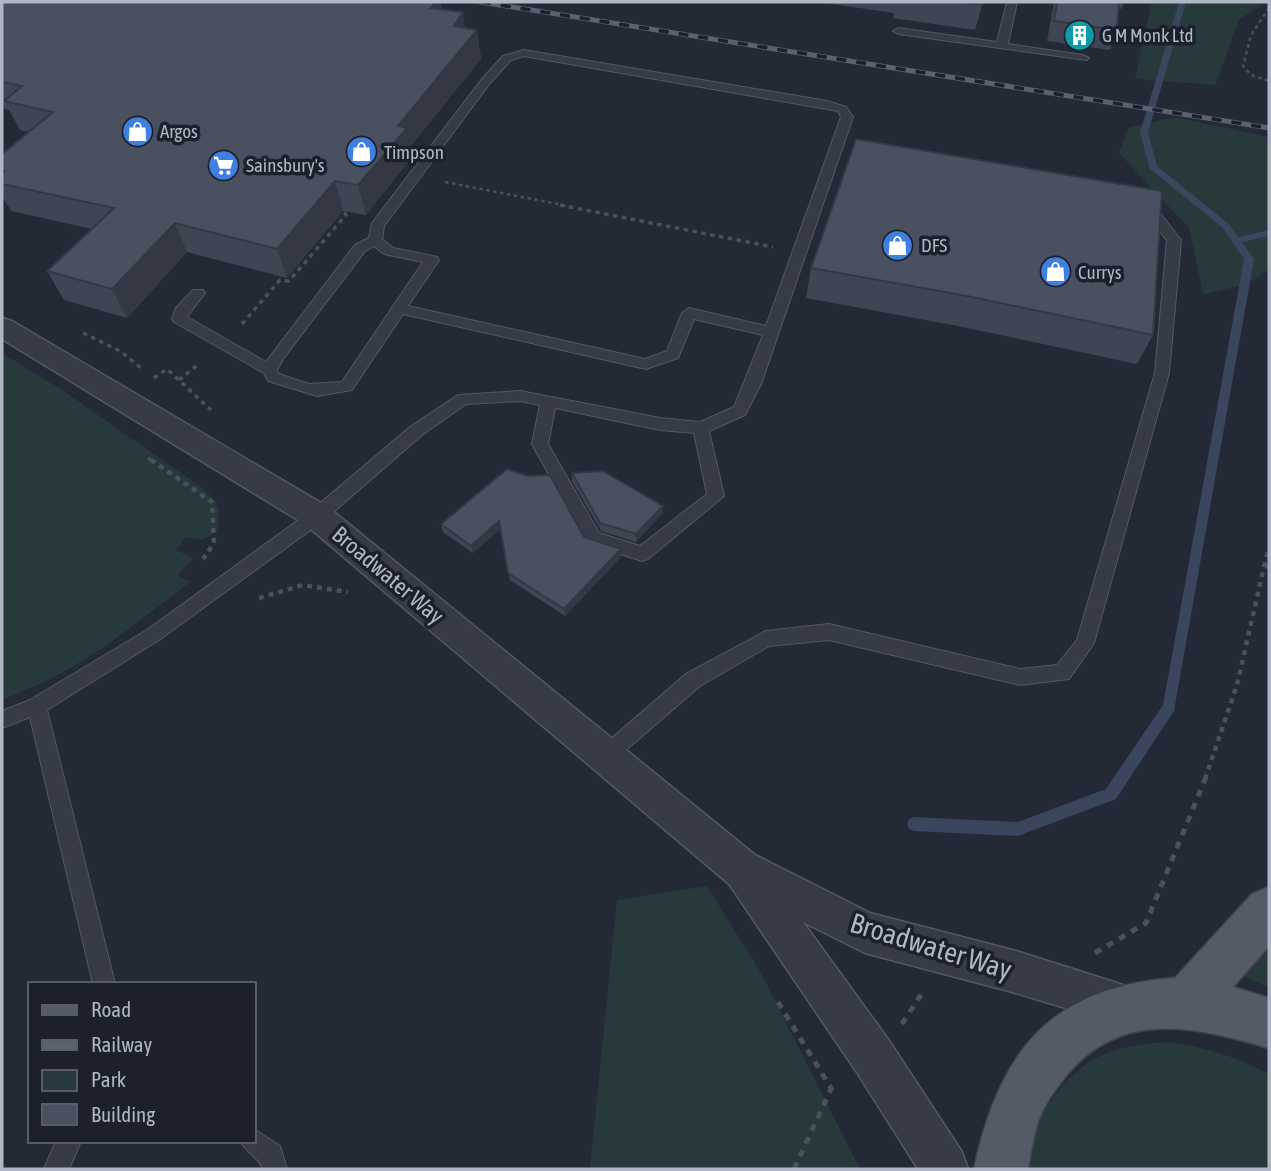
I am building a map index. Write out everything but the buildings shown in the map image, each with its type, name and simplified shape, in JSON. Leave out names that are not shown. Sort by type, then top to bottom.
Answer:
[{"type":"main road","points":[[1186,1001],[1269,911]]},
{"type":"main road","points":[[1001,1169],[1005,1139],[1023,1090],[1050,1051],[1085,1023],[1127,1006],[1186,1001],[1240,1011],[1269,1023]]},
{"type":"street","name":"Broadwater Way","points":[[2,327],[317,516],[741,869],[865,932],[936,953],[1016,972],[1127,1006]]},
{"type":"street","name":"Broadwater Way","points":[[741,869],[874,1058],[945,1169]]},
{"type":"lane","points":[[1002,46],[1012,2]]},
{"type":"lane","points":[[898,31],[1083,58]]},
{"type":"lane","points":[[2,719],[37,706],[153,635],[317,516],[416,430],[463,399],[520,396],[660,424],[701,428],[740,411],[772,332],[848,117],[842,109],[827,104],[524,53],[507,58],[486,81],[377,226],[375,240]]},
{"type":"lane","points":[[605,756],[693,680],[766,639],[829,632],[1020,677],[1062,673],[1085,643],[1161,373],[1174,240],[1154,215],[1127,198]]},
{"type":"lane","points":[[198,293],[181,311],[179,319],[270,370],[273,377],[313,393],[347,386],[432,260],[389,251],[375,240]]},
{"type":"lane","points":[[270,370],[276,357],[360,248],[375,240]]},
{"type":"lane","points":[[400,309],[646,364],[673,354],[689,313],[772,332]]},
{"type":"lane","points":[[548,403],[540,444],[593,538],[642,554],[716,496],[701,428]]},
{"type":"lane","points":[[37,706],[104,982]]},
{"type":"lane","points":[[55,1169],[68,1143]]},
{"type":"lane","points":[[256,1143],[271,1155],[275,1169]]},
{"type":"path","points":[[1269,8],[1253,27],[1244,53],[1243,66],[1251,75],[1269,81]]},
{"type":"path","points":[[414,176],[800,252]]},
{"type":"path","points":[[179,380],[224,345],[280,280],[289,281],[346,215],[343,211]]},
{"type":"path","points":[[154,379],[167,369],[210,409]]},
{"type":"path","points":[[140,453],[212,502],[214,543],[202,562]]},
{"type":"path","points":[[1081,953],[1093,954],[1146,923],[1203,785],[1237,685],[1269,547]]},
{"type":"path","points":[[1263,571],[1269,563]]},
{"type":"path","points":[[247,604],[281,587],[319,583],[347,591],[358,600]]},
{"type":"path","points":[[874,1058],[890,1044],[926,987],[936,953]]},
{"type":"path","points":[[775,996],[831,1088],[794,1169]]},
{"type":"green space","points":[[1152,2],[1265,2],[1239,20],[1215,85],[1135,79]]},
{"type":"green space","points":[[1174,117],[1269,137],[1269,269],[1245,285],[1203,294],[1189,228],[1119,153],[1128,128]]},
{"type":"green space","points":[[2,353],[65,392],[198,485],[217,504],[219,515],[217,531],[203,540],[186,537],[176,550],[194,558],[178,575],[190,582],[124,633],[78,664],[2,699]]},
{"type":"green space","points":[[707,886],[761,973],[860,1169],[590,1169],[617,900]]},
{"type":"green space","points":[[1269,940],[1269,987],[1243,976]]},
{"type":"green space","points":[[1167,1042],[1219,1053],[1269,1074],[1269,1169],[1025,1169],[1040,1118],[1060,1088],[1073,1075],[1110,1052]]},
{"type":"waterway","points":[[914,824],[1018,829],[1111,794],[1169,707],[1249,259],[1226,226],[1153,167],[1144,133],[1182,2]]},
{"type":"waterway","points":[[1236,240],[1269,233]]},
{"type":"railway","points":[[481,2],[1269,128]]},
{"type":"place","name":"G M Monk Ltd","points":[[1079,35]]},
{"type":"place","name":"Argos","points":[[137,131]]},
{"type":"place","name":"Timpson","points":[[361,152]]},
{"type":"place","name":"Sainsbury's","points":[[223,165]]},
{"type":"place","name":"DFS","points":[[898,245]]},
{"type":"place","name":"Currys","points":[[1055,272]]}]
